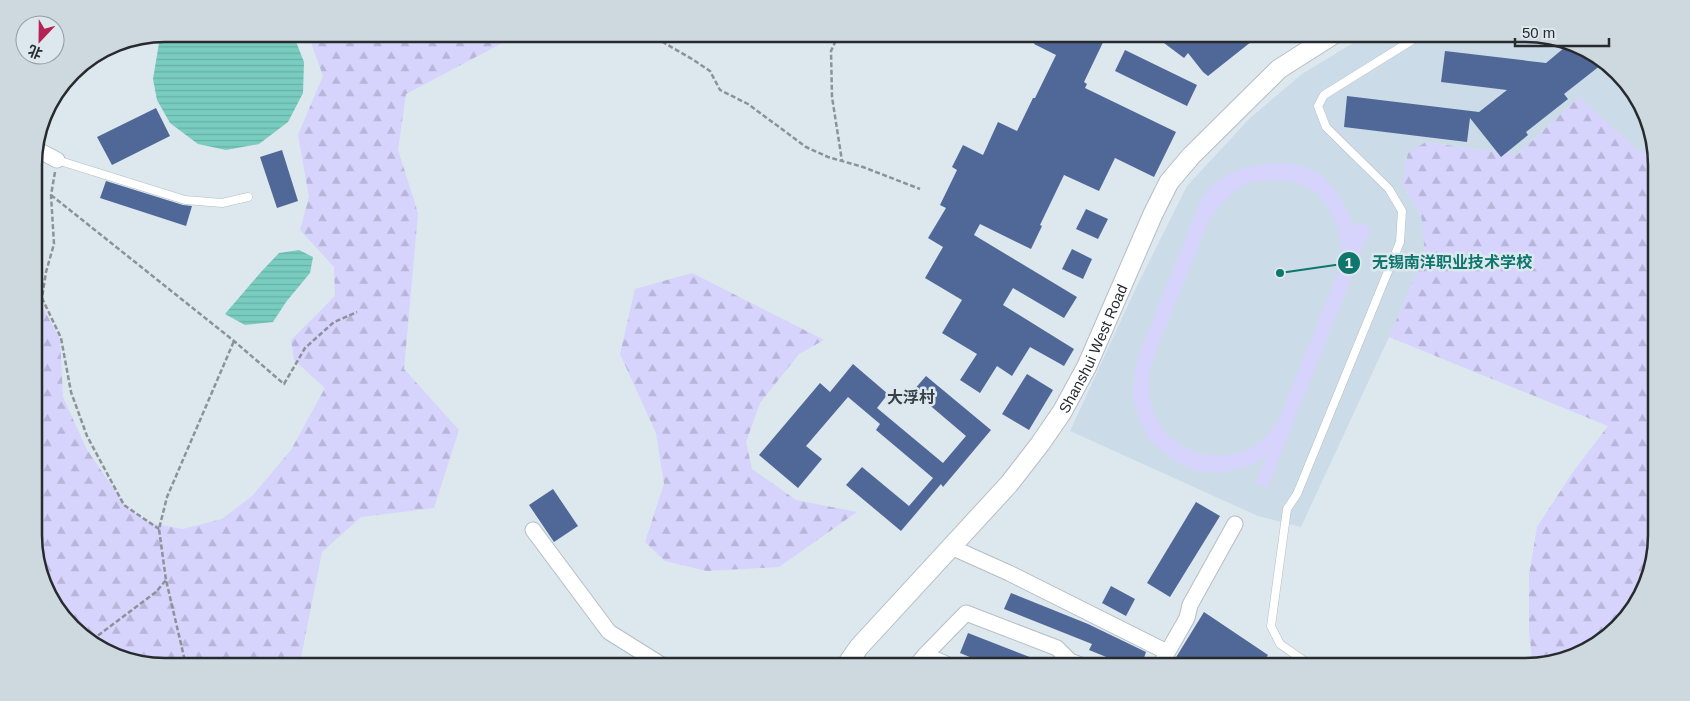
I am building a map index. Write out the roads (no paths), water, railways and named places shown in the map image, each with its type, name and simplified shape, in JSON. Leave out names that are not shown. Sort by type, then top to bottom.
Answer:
[{"type":"street","name":"Shanshui West Road","points":[[851,658],[859,647],[1009,484],[1062,412],[1087,366],[1153,214],[1169,182],[1191,156],[1279,69],[1321,42]]},
{"type":"street","points":[[44,153],[57,160]]},
{"type":"street","points":[[1163,658],[1187,618],[1190,605],[1234,524]]},
{"type":"street","points":[[533,530],[609,632],[651,658]]},
{"type":"street","points":[[951,547],[1009,573],[1167,652]]},
{"type":"street","points":[[923,658],[966,612],[1057,648],[1067,658]]},
{"type":"lane","points":[[1299,658],[1280,644],[1271,626],[1287,510],[1297,494],[1400,242],[1402,211],[1389,189],[1326,127],[1318,106],[1324,95],[1409,42]]},
{"type":"lane","points":[[57,160],[185,200],[222,203],[248,197]]},
{"type":"place","name":"无锡南洋职业技术学校","points":[[1280,273]]},
{"type":"district","name":"大浮村","points":[[911,397]]}]
